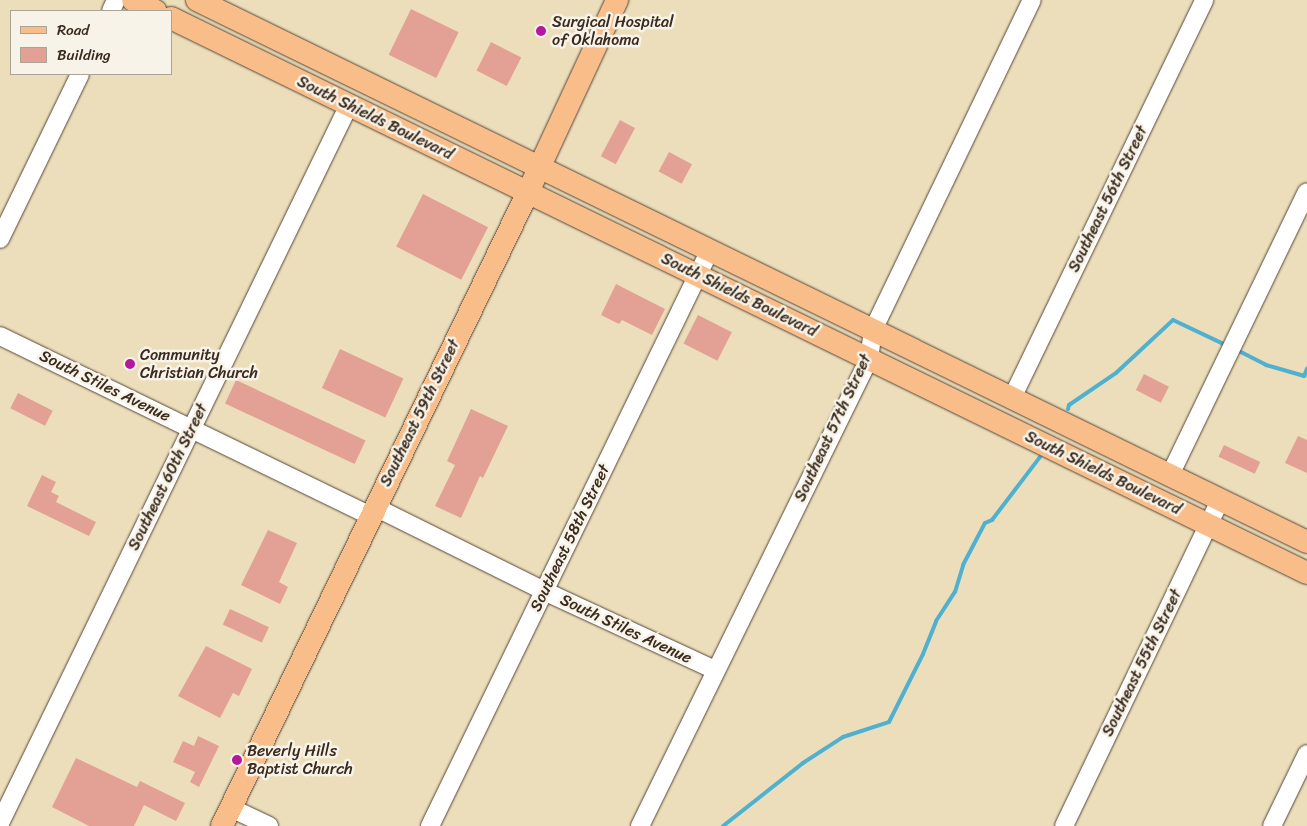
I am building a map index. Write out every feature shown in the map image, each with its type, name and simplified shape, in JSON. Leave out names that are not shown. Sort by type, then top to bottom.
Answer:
[{"type":"main road","points":[[133,0],[154,10]]},
{"type":"main road","name":"South Shields Boulevard","points":[[197,0],[1307,542]]},
{"type":"main road","name":"Southeast 59th Street","points":[[226,817],[528,192],[538,166],[617,0]]},
{"type":"main road","points":[[206,35],[219,10]]},
{"type":"main road","name":"South Shields Boulevard","points":[[172,18],[1307,573]]},
{"type":"street","name":"Southeast 57th Street","points":[[640,826],[869,359],[872,330],[1032,0]]},
{"type":"street","name":"Southeast 56th Street","points":[[1012,398],[1204,0]]},
{"type":"street","points":[[0,239],[80,75]]},
{"type":"street","name":"Southeast 60th Street","points":[[0,823],[349,105]]},
{"type":"street","points":[[1170,475],[1307,192]]},
{"type":"street","name":"Southeast 58th Street","points":[[430,826],[710,250]]},
{"type":"street","name":"South Stiles Avenue","points":[[0,336],[192,428],[715,670]]},
{"type":"street","name":"Southeast 55th Street","points":[[1064,826],[1220,500]]},
{"type":"street","points":[[1272,826],[1307,754]]},
{"type":"street","points":[[226,817],[268,826]]},
{"type":"building","points":[[411,9],[459,32],[436,78],[389,55]]},
{"type":"building","points":[[491,42],[521,57],[507,86],[476,71]]},
{"type":"building","points":[[620,120],[635,128],[616,164],[601,156]]},
{"type":"building","points":[[669,152],[692,164],[682,184],[659,171]]},
{"type":"building","points":[[423,194],[488,227],[461,280],[396,247]]},
{"type":"building","points":[[616,284],[665,309],[652,335],[622,320],[619,324],[601,315]]},
{"type":"building","points":[[698,315],[732,332],[717,361],[683,344]]},
{"type":"building","points":[[340,349],[403,379],[385,418],[322,388]]},
{"type":"building","points":[[1144,374],[1169,387],[1161,403],[1136,390]]},
{"type":"building","points":[[236,380],[366,440],[355,464],[225,404]]},
{"type":"building","points":[[18,393],[53,411],[45,426],[10,408]]},
{"type":"building","points":[[471,409],[508,426],[483,478],[480,476],[461,518],[435,506],[455,465],[447,461]]},
{"type":"building","points":[[1298,436],[1307,440],[1307,473],[1285,463]]},
{"type":"building","points":[[1224,445],[1260,462],[1255,474],[1219,457]]},
{"type":"building","points":[[42,475],[56,482],[51,492],[59,496],[56,502],[96,522],[89,536],[27,506]]},
{"type":"building","points":[[268,530],[297,543],[279,582],[288,587],[280,604],[241,585]]},
{"type":"building","points":[[230,609],[269,627],[262,643],[223,624]]},
{"type":"building","points":[[206,646],[252,669],[239,696],[233,693],[220,718],[178,696]]},
{"type":"building","points":[[198,736],[219,746],[199,787],[190,782],[195,772],[173,762],[183,741],[194,746]]},
{"type":"building","points":[[76,758],[137,787],[140,781],[185,803],[176,821],[144,805],[134,826],[89,826],[52,807]]},
{"type":"waterway","points":[[1068,409],[1069,405],[1116,373],[1173,320],[1228,346]]},
{"type":"waterway","points":[[1237,350],[1266,365],[1304,376],[1307,369]]},
{"type":"waterway","points":[[723,826],[803,763],[843,737],[889,722],[923,654],[936,621],[955,592],[963,565],[985,523],[992,520],[1040,457]]},
{"type":"place","name":"Surgical Hospital of Oklahoma","points":[[541,31]]},
{"type":"place","name":"Community Christian Church","points":[[130,364]]},
{"type":"place","name":"Beverly Hills Baptist Church","points":[[237,760]]}]
